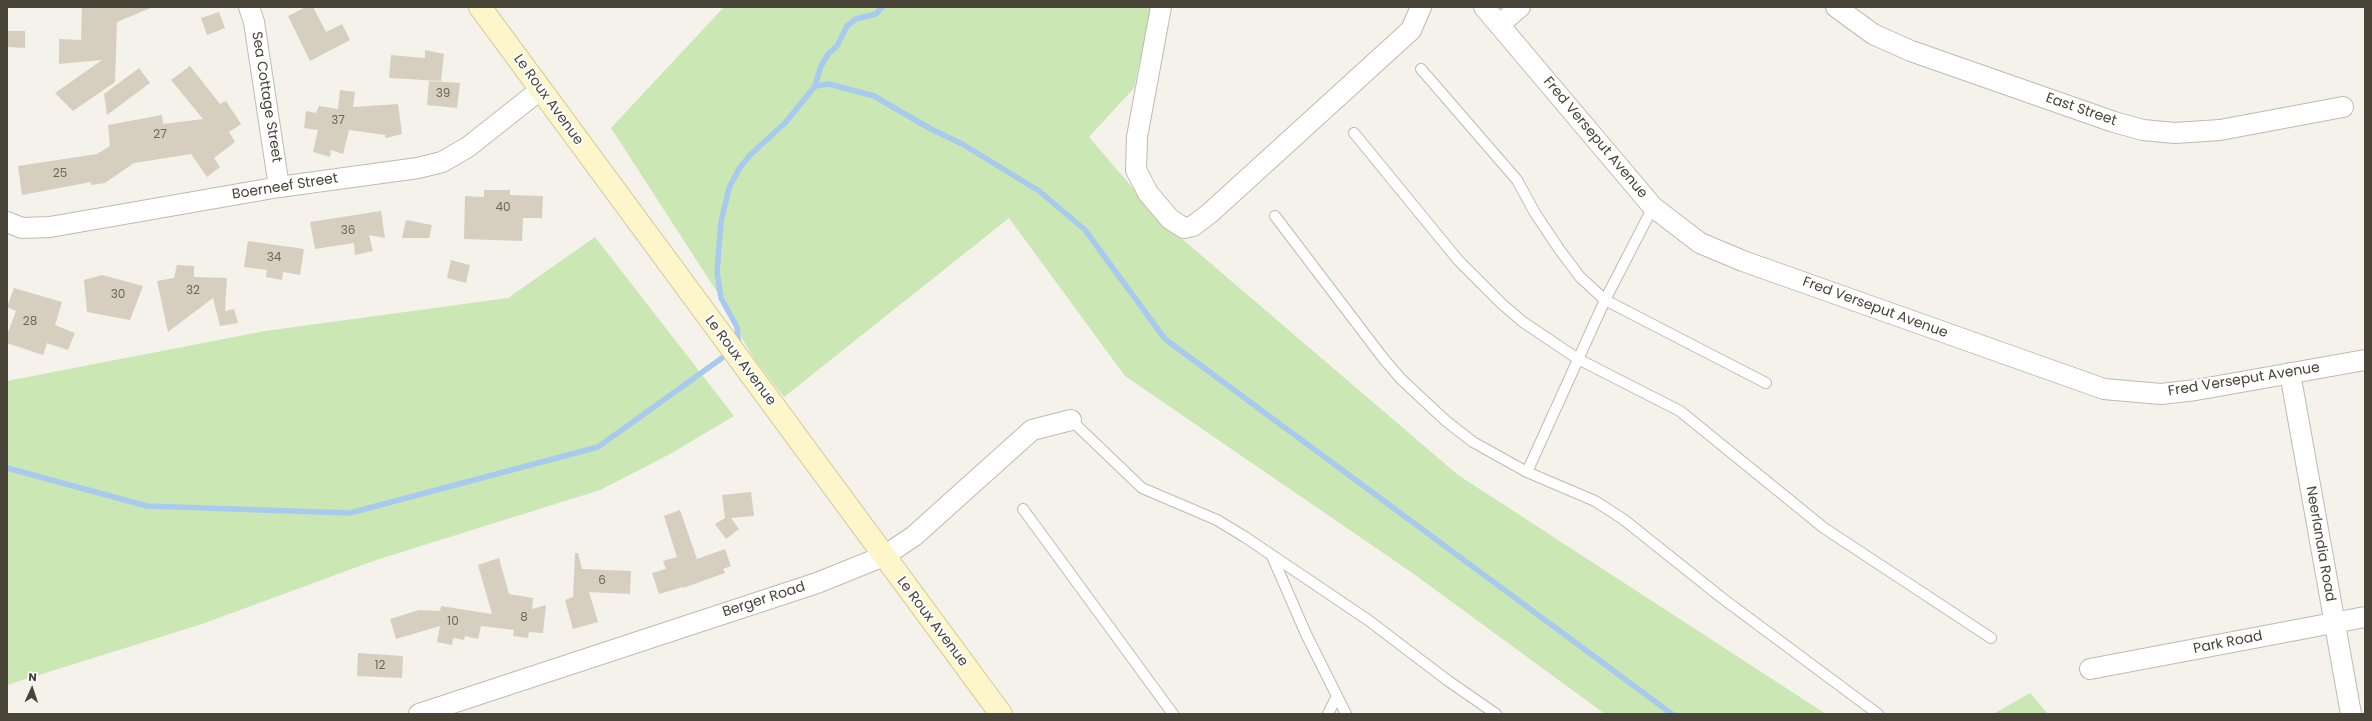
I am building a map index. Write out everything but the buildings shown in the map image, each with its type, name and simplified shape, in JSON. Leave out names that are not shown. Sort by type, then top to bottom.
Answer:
[{"type":"main road","name":"Le Roux Avenue","points":[[480,7],[1001,714]]},
{"type":"street","name":"Sea Cottage Street","points":[[249,7],[254,22],[279,187]]},
{"type":"street","points":[[1161,7],[1137,137],[1136,170],[1140,181],[1156,204],[1170,219],[1184,228],[1192,226],[1216,208],[1411,30],[1421,7]]},
{"type":"street","name":"Fred Verseput Avenue","points":[[1484,7],[1654,207],[1700,243],[1737,258],[2104,389],[2161,394],[2196,390],[2365,360]]},
{"type":"street","points":[[1499,25],[1520,7]]},
{"type":"street","name":"East Street","points":[[1836,7],[1873,34],[1911,51],[2114,122],[2143,130],[2175,134],[2220,130],[2343,107]]},
{"type":"street","name":"Boerneef Street","points":[[7,222],[22,228],[50,227],[279,187],[418,168],[442,162],[489,132],[540,90]]},
{"type":"street","name":"Neerlandia Road","points":[[2290,373],[2351,714]]},
{"type":"street","name":"Berger Road","points":[[419,714],[817,583],[884,556],[914,536],[1032,430],[1071,420]]},
{"type":"street","name":"Park Road","points":[[2090,669],[2365,617]]},
{"type":"lane","points":[[1421,69],[1517,180],[1535,213],[1559,249],[1580,277],[1605,300],[1766,383]]},
{"type":"lane","points":[[1354,133],[1458,260],[1502,304],[1578,358],[1680,411],[1824,528],[1990,638]]},
{"type":"lane","points":[[1527,472],[1605,300],[1654,207]]},
{"type":"lane","points":[[1275,216],[1401,379],[1462,434],[1527,472],[1595,501],[1623,519],[1722,598],[1878,714]]},
{"type":"lane","points":[[1071,420],[1142,488],[1217,520],[1368,620],[1447,680],[1496,714]]},
{"type":"lane","points":[[1023,509],[1172,714]]},
{"type":"lane","points":[[1272,556],[1336,698],[1346,714]]},
{"type":"lane","points":[[1328,714],[1336,698]]},
{"type":"green space","points":[[724,7],[1152,7],[1134,88],[1089,137],[1160,220],[1458,475],[1826,714],[1605,714],[1411,572],[1125,376],[1009,218],[784,397],[755,360],[742,338],[730,312],[611,128]]},
{"type":"green space","points":[[595,237],[734,416],[670,454],[600,490],[376,560],[202,624],[7,685],[7,381],[265,331],[508,298]]},
{"type":"green space","points":[[2030,693],[2048,714],[1993,714]]},
{"type":"waterway","points":[[815,86],[821,66],[828,54],[837,46],[847,26],[856,19],[876,14],[882,7]]},
{"type":"waterway","points":[[739,345],[737,327],[721,298],[717,272],[721,222],[729,188],[739,169],[750,155],[786,122],[815,86],[829,84],[874,96],[931,129],[964,145],[1039,191],[1085,230],[1165,339],[1672,714]]},
{"type":"waterway","points":[[7,468],[147,506],[350,513],[598,447],[729,353]]}]
